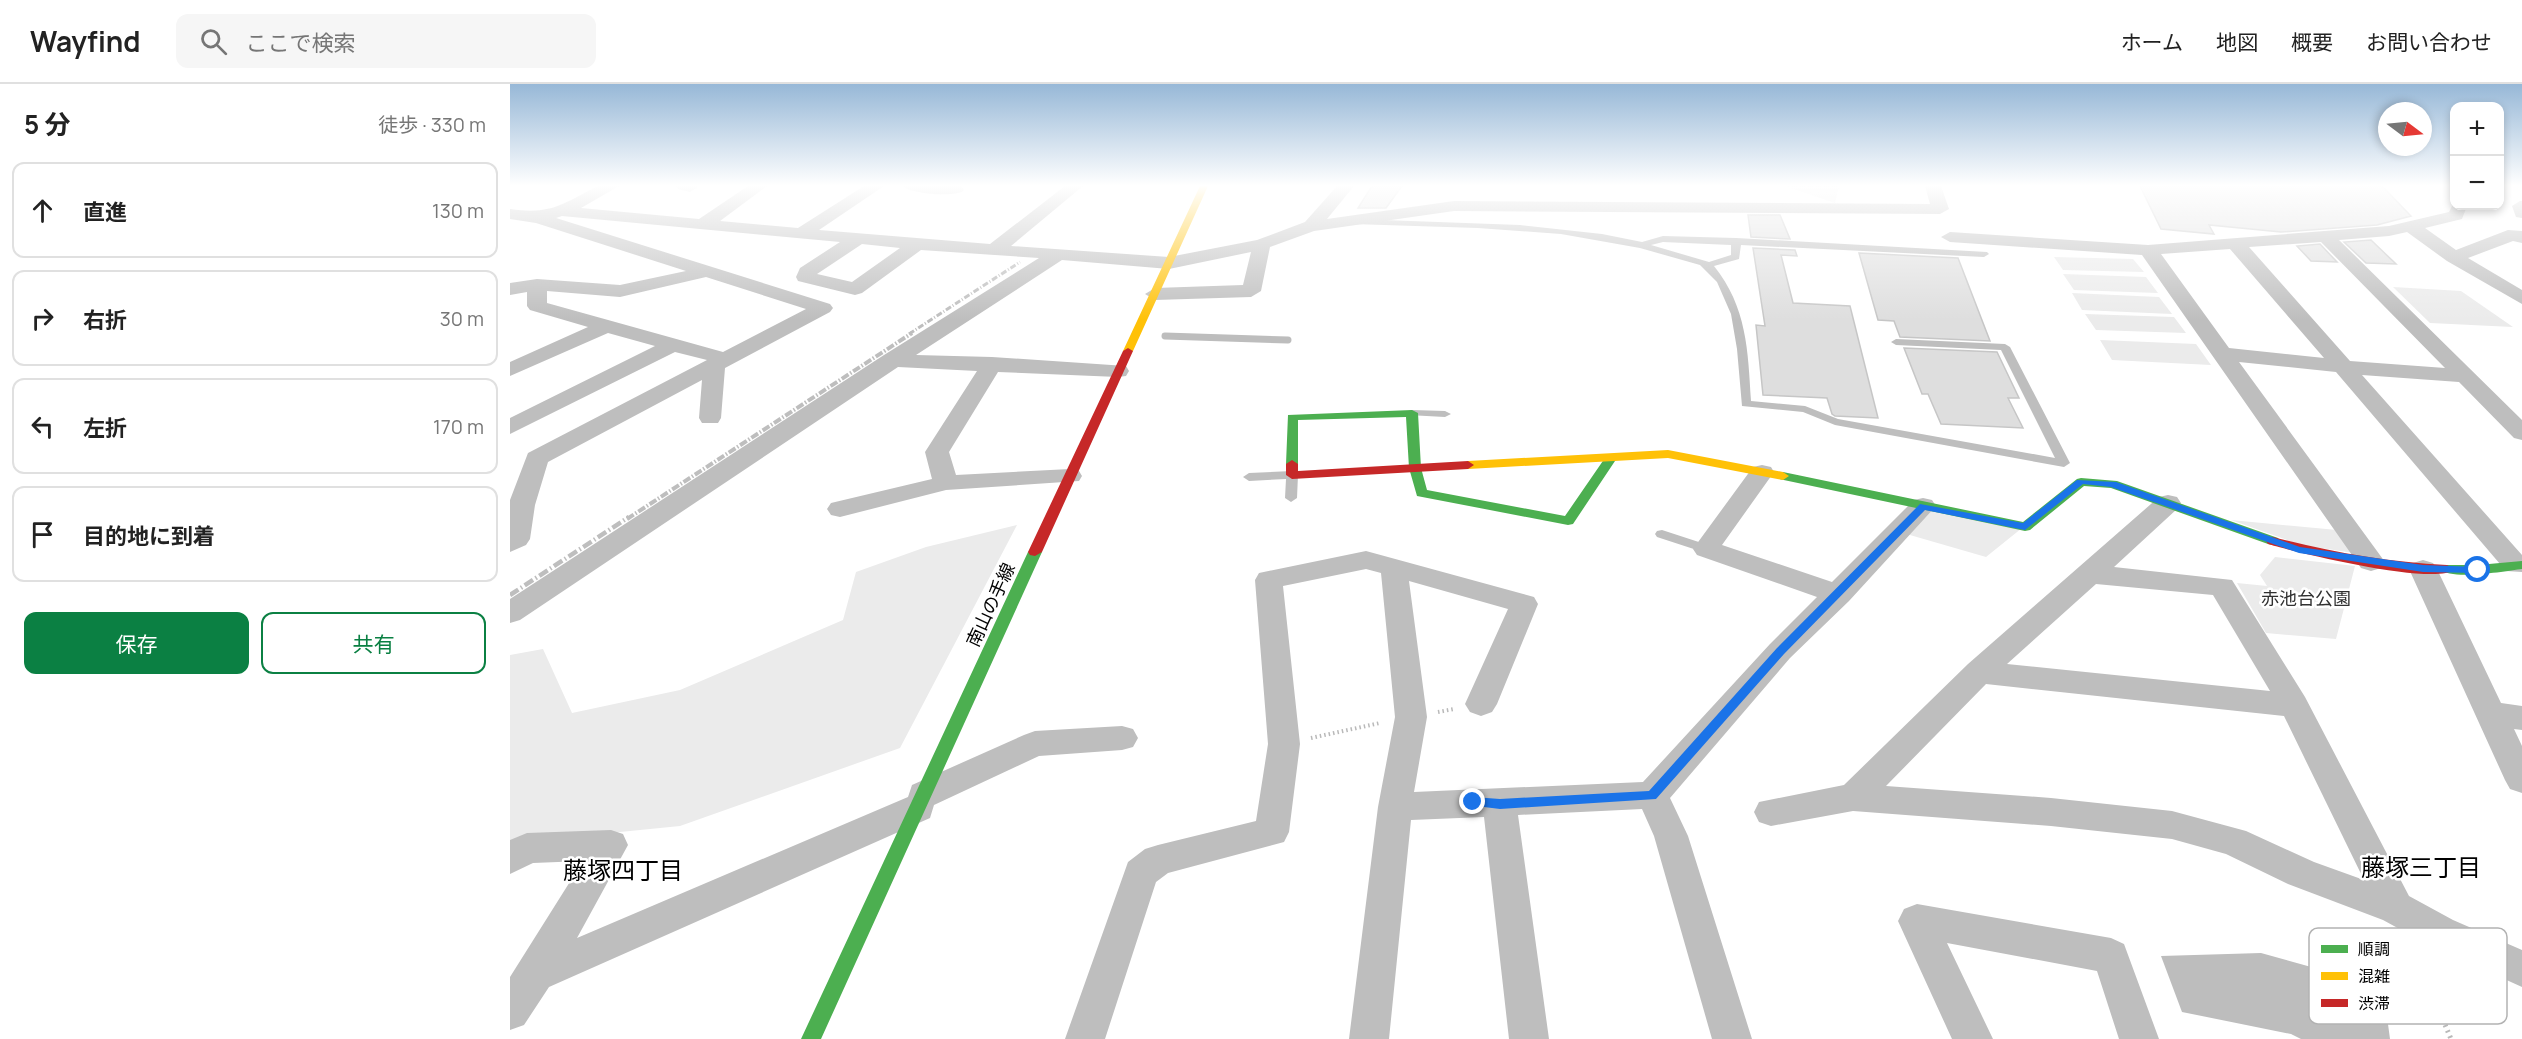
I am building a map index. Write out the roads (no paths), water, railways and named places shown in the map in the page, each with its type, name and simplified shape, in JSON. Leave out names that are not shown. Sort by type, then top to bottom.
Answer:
[{"type":"street","points":[[510,543],[517,539],[516,507],[537,458],[822,308],[577,231]]},
{"type":"street","points":[[767,231],[1169,263],[1262,244],[1299,231]]},
{"type":"street","points":[[800,234],[805,231]]},
{"type":"street","points":[[996,249],[1019,231]]},
{"type":"street","name":"南山の手線","points":[[811,1039],[1184,231]]},
{"type":"street","points":[[1950,237],[2148,250],[2373,231]]},
{"type":"street","points":[[2417,231],[2454,257],[2522,298]]},
{"type":"street","points":[[2454,257],[2519,234]]},
{"type":"street","points":[[2324,235],[2522,433]]},
{"type":"street","points":[[858,239],[807,272],[805,277],[855,289],[918,244]]},
{"type":"street","points":[[2234,242],[2519,565]]},
{"type":"street","points":[[1155,294],[1251,291],[1262,244]]},
{"type":"street","points":[[2148,250],[2219,353],[2371,562]]},
{"type":"street","points":[[510,613],[892,360],[1057,255]]},
{"type":"street","points":[[510,289],[537,285],[620,291],[706,272]]},
{"type":"street","points":[[537,285],[537,306],[672,345],[720,362]]},
{"type":"street","points":[[510,370],[606,326]]},
{"type":"street","points":[[510,427],[672,345]]},
{"type":"street","points":[[2219,353],[2345,367],[2463,376]]},
{"type":"street","points":[[892,360],[992,363],[1118,371]]},
{"type":"street","points":[[710,418],[720,362]]},
{"type":"street","points":[[946,483],[937,452],[992,363]]},
{"type":"street","points":[[1611,458],[1568,521],[1421,492],[1415,468],[1412,413],[1293,417],[1292,475],[1415,468],[1611,458],[1668,454],[2025,527],[2081,482],[2113,484],[2299,550],[2423,568],[2478,570],[2519,565]]},
{"type":"street","points":[[1762,472],[1706,549],[1839,594]]},
{"type":"street","points":[[840,508],[946,483],[1070,476]]},
{"type":"street","points":[[1853,797],[1979,672],[2168,503]]},
{"type":"street","points":[[1395,807],[1473,802],[1500,804],[1652,795],[1780,651],[1839,594],[1923,506]]},
{"type":"street","points":[[1085,1039],[1141,873],[1158,860],[1272,832],[1284,744],[1269,580],[1366,560],[1524,604],[1481,704]]},
{"type":"street","points":[[1369,1039],[1395,807],[1411,717],[1394,568]]},
{"type":"street","points":[[2423,568],[2522,780]]},
{"type":"street","points":[[2090,574],[2222,587],[2294,705],[2396,908]]},
{"type":"street","points":[[1979,672],[2294,705]]},
{"type":"street","points":[[2491,713],[2522,718]]},
{"type":"street","points":[[535,974],[921,801],[1035,744],[1122,738]]},
{"type":"street","points":[[1652,795],[1671,836],[1732,1039]]},
{"type":"street","points":[[1771,812],[1853,797],[2051,812],[2172,825],[2234,841],[2301,873],[2396,908],[2433,928]]},
{"type":"street","points":[[1500,804],[1529,1039]]},
{"type":"street","points":[[510,859],[527,848],[611,845],[535,974],[510,1011]]},
{"type":"street","points":[[1973,1039],[1917,921],[2111,956],[2139,1039]]},
{"type":"street","points":[[2507,962],[2522,969]]},
{"type":"lane","points":[[1542,231],[1645,244],[1708,265],[1736,257],[1736,241]]},
{"type":"lane","points":[[1645,244],[1663,239],[1736,241],[1984,254]]},
{"type":"lane","points":[[1708,265],[1728,292],[1741,334],[1746,404],[1805,409],[1835,422],[2064,463],[2005,347],[1896,342]]},
{"type":"lane","points":[[1412,413],[1445,414]]},
{"type":"lane","points":[[1249,477],[1292,475],[1291,498]]},
{"type":"lane","points":[[1662,534],[1706,549]]},
{"type":"waterway","points":[[1165,336],[1288,340]]},
{"type":"railway","points":[[909,334],[1020,262]]},
{"type":"railway","points":[[627,519],[912,333]]},
{"type":"railway","points":[[510,595],[629,517]]},
{"type":"district","name":"藤塚三丁目","points":[[2421,868]]},
{"type":"district","name":"藤塚四丁目","points":[[623,871]]},
{"type":"park label","name":"赤池台公園","points":[[2306,599]]}]
